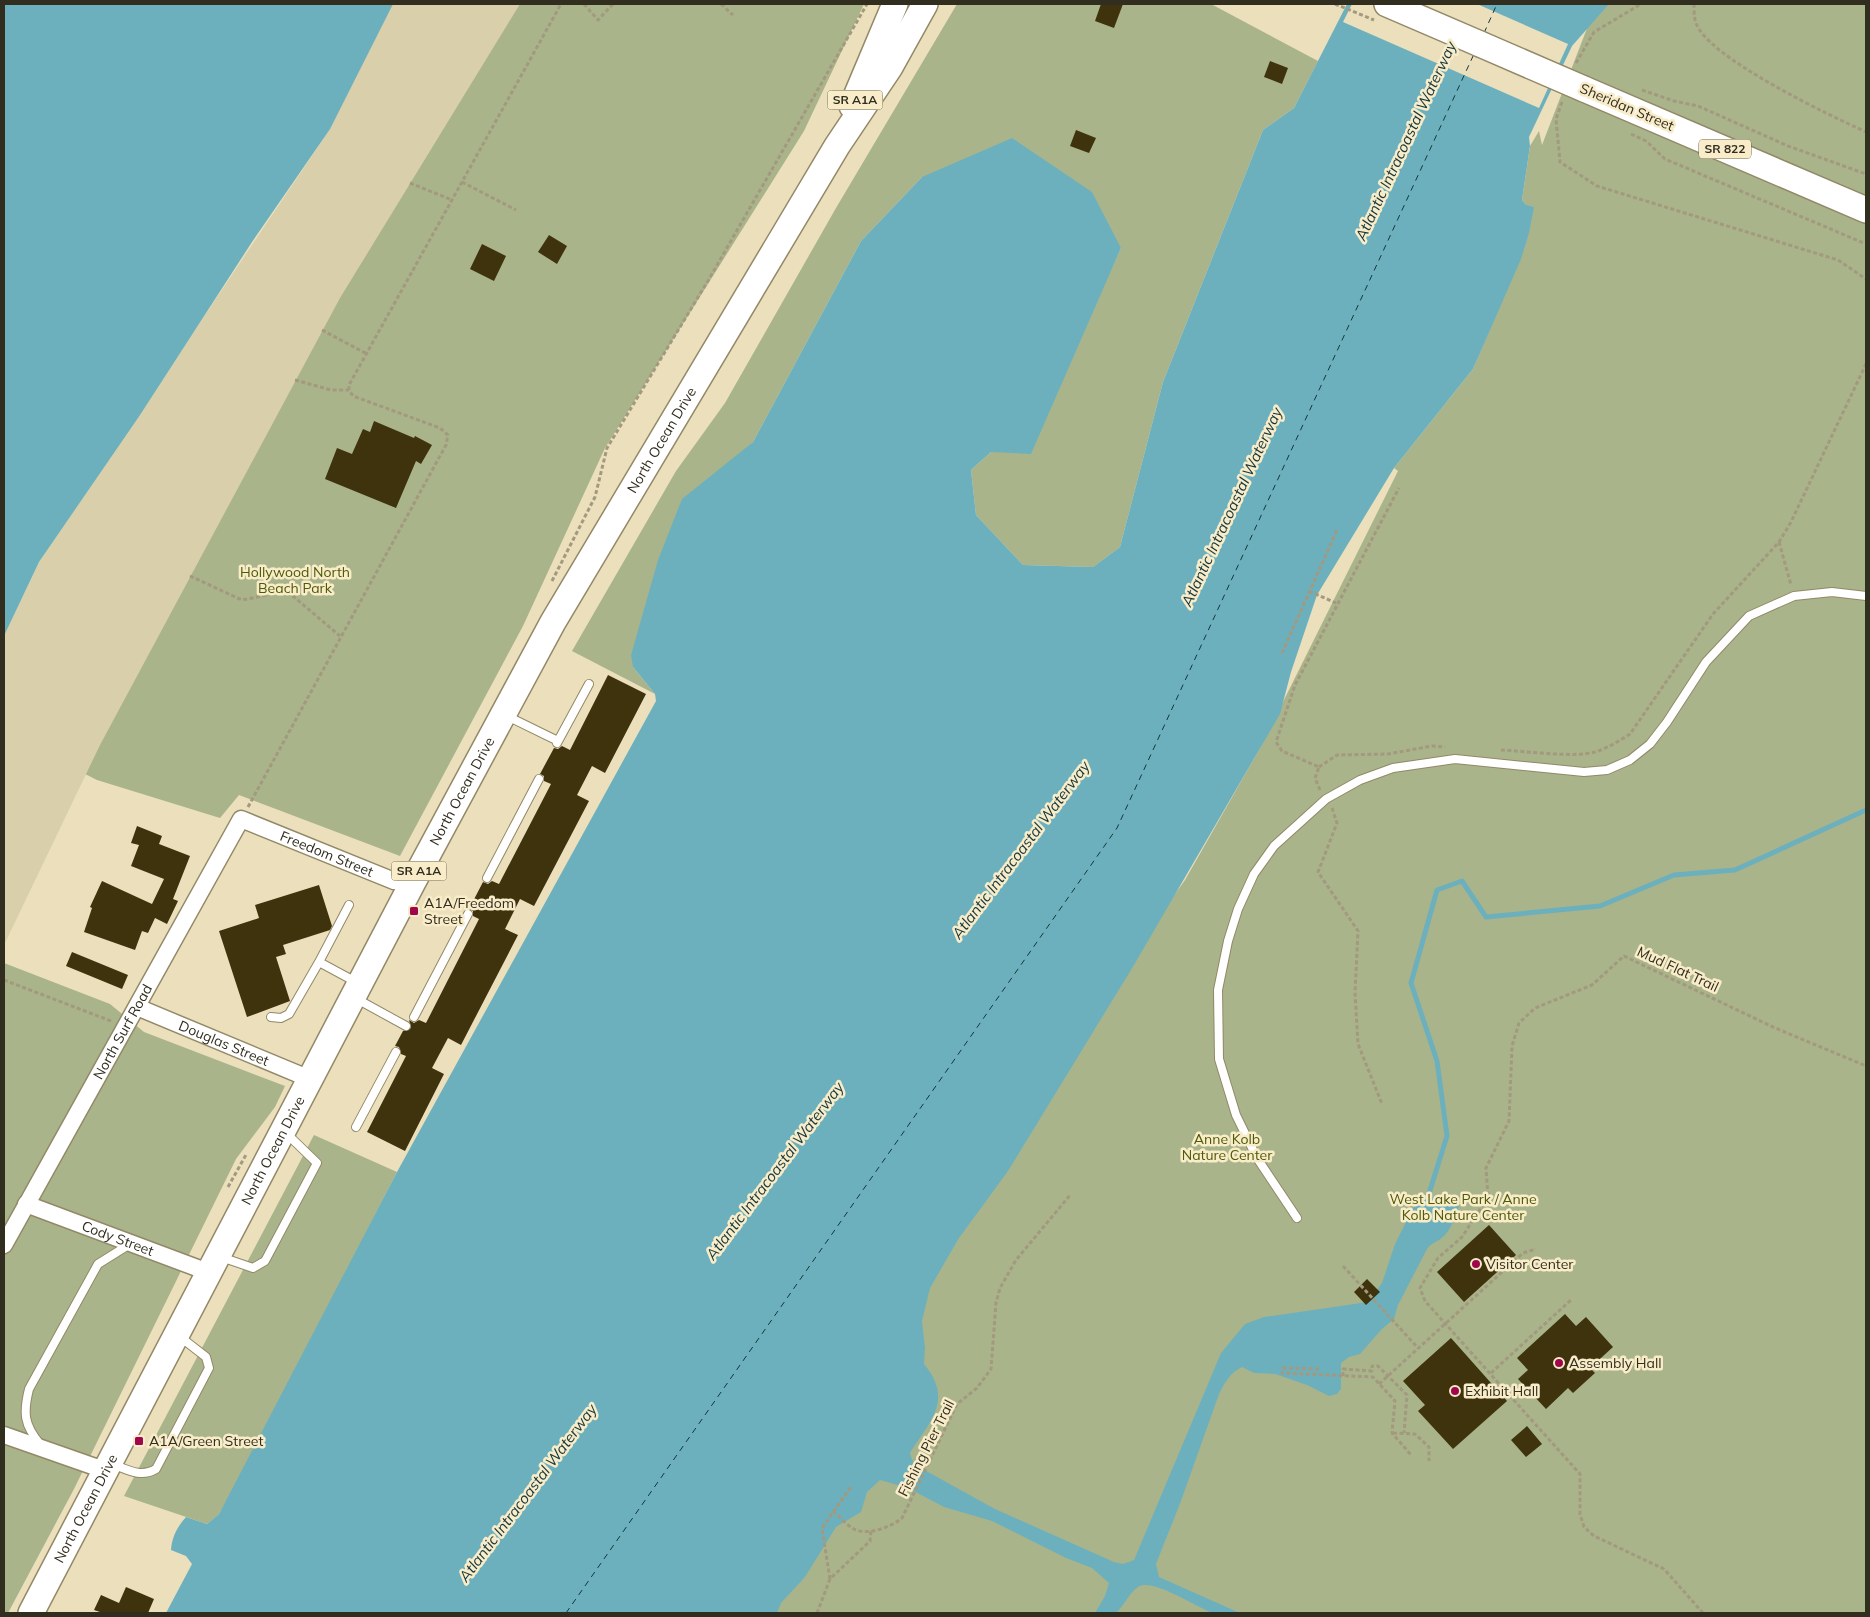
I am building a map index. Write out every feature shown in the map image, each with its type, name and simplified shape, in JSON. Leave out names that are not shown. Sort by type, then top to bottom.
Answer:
[{"type":"main road","name":"North Ocean Drive","points":[[837,146],[872,54],[895,4]]},
{"type":"main road","name":"North Ocean Drive","points":[[31,1613],[413,882],[554,622],[837,146],[890,67],[925,4]]},
{"type":"main road","name":"Sheridan Street","points":[[1387,4],[1866,210]]},
{"type":"street","name":"Freedom Street","points":[[241,819],[394,881],[413,882]]},
{"type":"street","name":"North Surf Road","points":[[4,1245],[241,819]]},
{"type":"street","name":"Douglas Street","points":[[137,1006],[310,1080]]},
{"type":"street","name":"Cody Street","points":[[26,1204],[131,1243],[213,1264]]},
{"type":"street","points":[[4,1435],[45,1450],[106,1467]]},
{"type":"lane","points":[[1297,1218],[1257,1158],[1236,1115],[1218,1059],[1218,990],[1228,941],[1238,909],[1254,874],[1274,846],[1326,799],[1360,780],[1394,768],[1455,759],[1584,772],[1607,770],[1630,760],[1650,744],[1667,722],[1706,662],[1749,616],[1794,596],[1832,592],[1866,596]]},
{"type":"lane","points":[[505,715],[557,742],[589,684]]},
{"type":"lane","points":[[487,878],[539,778]]},
{"type":"lane","points":[[271,1017],[281,1018],[289,1014],[349,905]]},
{"type":"lane","points":[[414,1017],[468,914]]},
{"type":"lane","points":[[319,962],[406,1026]]},
{"type":"lane","points":[[356,1126],[396,1052]]},
{"type":"lane","points":[[213,1264],[253,1268],[265,1261],[317,1163],[283,1131]]},
{"type":"lane","points":[[45,1450],[31,1434],[24,1411],[29,1389],[98,1264],[131,1243]]},
{"type":"lane","points":[[106,1467],[140,1474],[148,1474],[156,1469],[209,1368],[206,1357],[176,1334]]},
{"type":"path","points":[[241,819],[446,446],[448,435],[440,428],[353,396],[349,390],[350,385],[561,4]]},
{"type":"path","points":[[584,4],[598,20],[612,4]]},
{"type":"path","points":[[721,4],[733,15]]},
{"type":"path","points":[[1641,4],[1594,32],[1575,84],[1556,119],[1560,162],[1596,186],[1838,260],[1866,279]]},
{"type":"path","points":[[1694,4],[1696,24],[1720,52],[1813,107],[1866,132]]},
{"type":"path","points":[[1639,88],[1674,101],[1698,106],[1788,146],[1866,174]]},
{"type":"path","points":[[1629,133],[1646,141],[1665,159],[1866,244]]},
{"type":"path","points":[[462,182],[516,210]]},
{"type":"path","points":[[410,183],[452,200]]},
{"type":"path","points":[[322,330],[367,354]]},
{"type":"path","points":[[1500,750],[1578,754],[1594,752],[1613,745],[1630,734],[1713,614],[1779,542],[1791,522],[1866,364]]},
{"type":"path","points":[[296,380],[332,390],[349,390]]},
{"type":"path","points":[[1282,653],[1337,530]]},
{"type":"path","points":[[1779,542],[1794,596]]},
{"type":"path","points":[[190,576],[242,600],[287,590],[340,636]]},
{"type":"path","points":[[1309,591],[1336,603]]},
{"type":"path","points":[[1319,767],[1337,755],[1388,754],[1432,746],[1451,747]]},
{"type":"path","name":"Mud Flat Trail","points":[[1445,1323],[1425,1300],[1420,1288],[1438,1258],[1462,1238],[1488,1196],[1486,1168],[1510,1121],[1512,1046],[1519,1023],[1535,1008],[1592,985],[1624,956],[1773,1026],[1866,1066]]},
{"type":"path","points":[[4,980],[125,1027]]},
{"type":"path","name":"Fishing Pier Trail","points":[[871,1531],[893,1525],[902,1518],[957,1404],[977,1388],[992,1369],[996,1303],[1000,1288],[1016,1260],[1071,1194]]},
{"type":"path","points":[[1379,1384],[1523,1253],[1536,1249]]},
{"type":"path","points":[[1343,1266],[1418,1348]]},
{"type":"path","points":[[1491,1373],[1572,1299]]},
{"type":"path","points":[[1445,1323],[1580,1474],[1580,1514],[1584,1526],[1594,1536],[1664,1569],[1704,1613]]},
{"type":"path","points":[[1343,1376],[1343,1369],[1372,1371],[1372,1366],[1378,1366],[1388,1375],[1406,1395],[1404,1433]]},
{"type":"path","points":[[1319,1369],[1283,1368],[1282,1373],[1373,1377],[1395,1400],[1392,1433],[1412,1456]]},
{"type":"path","points":[[1392,1433],[1415,1434],[1429,1447],[1429,1461]]},
{"type":"path","points":[[830,1578],[822,1528],[851,1487]]},
{"type":"path","points":[[817,1613],[830,1578],[870,1541],[871,1531],[856,1530],[833,1511]]},
{"type":"green space","name":"Hollywood North Beach Park","points":[[393,4],[864,4],[804,131],[605,448],[523,626],[400,856],[239,795],[220,818],[97,780],[4,733],[4,636],[330,129]]},
{"type":"green space","points":[[957,4],[1211,4],[1318,61],[1294,108],[1263,130],[1163,382],[1120,547],[1093,567],[1023,565],[976,515],[971,470],[991,452],[1095,305],[1121,248],[922,177],[861,241],[753,442],[739,455],[633,667],[655,694],[572,651],[676,471],[725,403],[836,208]]},
{"type":"green space","name":"West Lake Park / Anne Kolb Nature Center","points":[[1602,4],[1866,4],[1866,1613],[731,1613],[810,1406],[1185,880],[1260,748],[1398,471],[1394,468],[1473,369],[1511,279],[1526,205],[1522,200],[1530,146],[1539,131],[1542,145],[1591,18]]},
{"type":"green space","points":[[4,963],[110,1004],[144,1032],[285,1086],[275,1107],[236,1159],[74,1489],[8,1613],[4,1613]]},
{"type":"green space","points":[[314,1135],[397,1172],[242,1474],[219,1514],[207,1524],[124,1496]]},
{"type":"sand","points":[[393,4],[520,4],[340,298],[100,745],[4,945],[4,636],[39,562],[330,129]]},
{"type":"water","points":[[4,4],[393,4],[330,129],[252,242],[140,415],[39,562],[4,636]]},
{"type":"water","name":"Atlantic Intracoastal Waterway","points":[[1347,4],[1609,4],[1572,46],[1529,137],[1530,146],[1522,200],[1526,205],[1534,207],[1529,233],[1521,259],[1473,369],[1394,468],[1317,595],[1291,672],[1280,714],[1134,965],[1008,1171],[959,1238],[930,1288],[922,1321],[925,1348],[924,1364],[933,1377],[938,1400],[931,1420],[910,1453],[912,1460],[919,1467],[995,1509],[1114,1562],[1123,1564],[1134,1560],[1221,1353],[1245,1324],[1264,1317],[1368,1302],[1382,1283],[1395,1244],[1413,1208],[1424,1198],[1450,1197],[1456,1201],[1459,1207],[1451,1227],[1443,1237],[1427,1249],[1398,1305],[1394,1319],[1382,1329],[1360,1354],[1349,1357],[1341,1363],[1341,1389],[1337,1394],[1329,1396],[1307,1385],[1275,1374],[1254,1373],[1242,1367],[1228,1378],[1223,1386],[1156,1564],[1159,1577],[1240,1613],[1213,1613],[1175,1594],[1145,1585],[1138,1587],[1116,1613],[1095,1613],[1105,1596],[1109,1583],[1092,1568],[1066,1558],[992,1521],[944,1507],[908,1488],[880,1480],[867,1492],[861,1512],[836,1527],[805,1577],[781,1603],[777,1613],[166,1613],[192,1564],[186,1556],[171,1550],[172,1541],[178,1528],[186,1517],[207,1524],[219,1514],[397,1172],[656,701],[655,694],[633,667],[631,655],[658,560],[682,499],[753,442],[861,241],[922,177],[1012,138],[1092,192],[1121,248],[1031,454],[991,452],[971,470],[976,515],[1023,565],[1093,567],[1120,547],[1163,382],[1263,130],[1294,108]]},
{"type":"pier","points":[[1352,4],[1477,4],[1568,44],[1539,108],[1343,22]]},
{"type":"building","points":[[1101,4],[1123,4],[1114,28],[1095,21]]},
{"type":"building","points":[[1270,61],[1288,68],[1282,84],[1264,77]]},
{"type":"building","points":[[1076,130],[1096,138],[1089,153],[1070,146]]},
{"type":"building","points":[[549,235],[567,246],[557,264],[538,252]]},
{"type":"building","points":[[482,244],[506,256],[494,281],[470,269]]},
{"type":"building","points":[[374,421],[414,438],[415,436],[432,445],[421,464],[416,461],[396,508],[325,479],[337,448],[352,454],[363,429],[370,432]]},
{"type":"building","points":[[608,675],[646,694],[605,773],[592,766],[577,795],[589,801],[534,906],[520,899],[505,929],[518,935],[461,1045],[448,1038],[432,1068],[444,1074],[405,1151],[367,1132],[406,1056],[401,1054],[399,1047],[395,1046],[403,1031],[411,1028],[409,1020],[414,1023],[419,1020],[426,1023],[479,919],[473,916],[473,911],[469,909],[483,882],[488,884],[492,881],[499,884],[551,784],[544,781],[544,776],[540,774],[554,748],[558,749],[562,746],[570,750]]},
{"type":"building","points":[[137,826],[162,836],[159,844],[190,856],[173,899],[178,901],[167,924],[155,918],[148,933],[142,931],[135,950],[84,932],[92,908],[90,907],[102,881],[152,904],[164,879],[131,866],[139,845],[131,843]]},
{"type":"building","points":[[319,885],[332,926],[330,930],[283,945],[286,954],[276,957],[290,1001],[247,1017],[219,931],[259,918],[255,905]]},
{"type":"building","points":[[72,952],[128,975],[122,989],[66,966]]},
{"type":"building","name":"Visitor Center","points":[[1489,1225],[1516,1255],[1464,1302],[1437,1272]]},
{"type":"building","points":[[1367,1279],[1380,1292],[1366,1305],[1354,1292]]},
{"type":"building","name":"Assembly Hall","points":[[1565,1314],[1576,1326],[1586,1317],[1613,1347],[1590,1368],[1595,1373],[1573,1393],[1568,1388],[1546,1409],[1518,1379],[1528,1370],[1517,1358]]},
{"type":"building","name":"Exhibit Hall","points":[[1451,1338],[1507,1401],[1453,1449],[1418,1411],[1425,1405],[1403,1381]]},
{"type":"building","points":[[1527,1426],[1542,1444],[1526,1457],[1511,1440]]},
{"type":"building","points":[[126,1587],[154,1599],[148,1613],[103,1613],[94,1610],[101,1595],[119,1603]]},
{"type":"waterway","points":[[1426,1203],[1447,1136],[1437,1061],[1411,983],[1437,890],[1462,881],[1486,917],[1600,906],[1674,875],[1735,870],[1866,810]]},
{"type":"ferry route","points":[[1484,33],[1497,4]]},
{"type":"ferry route","points":[[566,1613],[1117,828],[1474,54]]},
{"type":"place","name":"A1A/Freedom Street","points":[[414,911]]},
{"type":"place","name":"Visitor Center","points":[[1476,1264]]},
{"type":"place","name":"Assembly Hall","points":[[1559,1363]]},
{"type":"place","name":"Exhibit Hall","points":[[1455,1391]]},
{"type":"place","name":"A1A/Green Street","points":[[139,1441]]},
{"type":"park label","name":"Anne Kolb Nature Center","points":[[1227,1148]]}]
